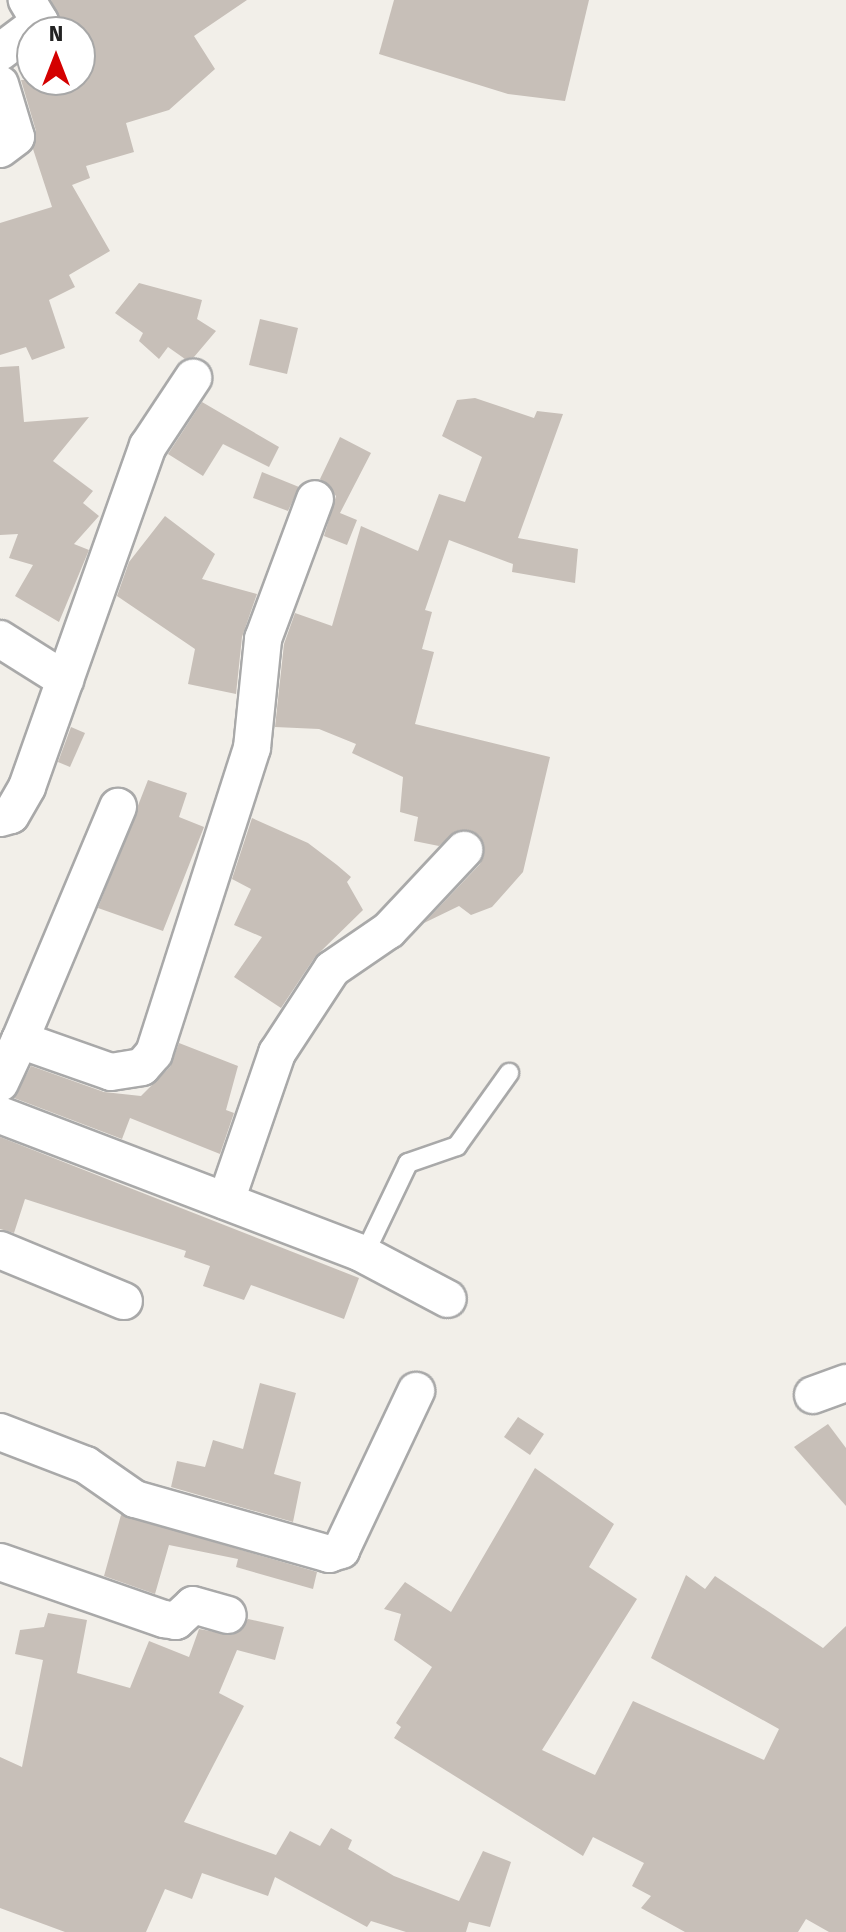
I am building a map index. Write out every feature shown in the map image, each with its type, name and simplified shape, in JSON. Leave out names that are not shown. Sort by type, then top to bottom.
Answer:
[{"type":"street","points":[[0,52],[40,22],[27,0]]},
{"type":"street","points":[[0,84],[16,137],[0,149]]},
{"type":"street","points":[[0,818],[11,815],[27,787],[148,446],[193,378]]},
{"type":"street","points":[[20,1040],[111,1072],[142,1067],[154,1053],[252,748],[263,639],[315,499]]},
{"type":"street","points":[[0,639],[65,680]]},
{"type":"street","points":[[0,1083],[118,807]]},
{"type":"street","points":[[226,1201],[277,1053],[332,969],[389,930],[464,850]]},
{"type":"street","points":[[0,1115],[364,1255],[448,1299]]},
{"type":"street","points":[[0,1250],[124,1301]]},
{"type":"street","points":[[0,1432],[86,1465],[135,1499],[329,1554],[341,1550],[416,1391]]},
{"type":"street","points":[[0,1562],[164,1619],[176,1621],[193,1605],[228,1615]]},
{"type":"lane","points":[[364,1255],[408,1163],[457,1146],[509,1073]]},
{"type":"building","points":[[51,0],[247,0],[194,36],[215,69],[169,110],[126,123],[134,152],[86,166],[90,178],[72,185],[110,251],[69,275],[75,287],[49,300],[65,348],[32,360],[26,347],[0,355],[0,223],[52,207],[33,149],[36,131],[26,96],[96,96],[96,16],[56,16]]},
{"type":"building","points":[[394,0],[589,0],[565,101],[508,94],[379,54]]},
{"type":"building","points":[[139,283],[202,300],[197,319],[216,331],[194,357],[185,359],[168,347],[159,359],[139,341],[143,333],[115,313]]},
{"type":"building","points":[[260,319],[298,328],[287,374],[249,365]]},
{"type":"building","points":[[19,366],[24,422],[89,417],[53,461],[93,491],[83,503],[99,516],[74,544],[89,550],[59,622],[15,596],[33,565],[9,558],[18,534],[0,535],[0,367]]},
{"type":"building","points":[[475,398],[534,418],[537,411],[563,414],[518,538],[578,549],[575,583],[512,572],[513,564],[449,540],[425,610],[432,612],[422,649],[434,652],[415,724],[550,757],[523,872],[492,907],[471,915],[459,906],[424,923],[480,864],[484,845],[479,835],[459,830],[439,846],[414,841],[418,817],[400,812],[403,777],[352,753],[356,744],[319,729],[275,727],[284,644],[295,613],[332,626],[361,526],[418,551],[439,494],[465,502],[482,457],[442,436],[457,400]]},
{"type":"building","points":[[202,402],[279,447],[269,467],[223,444],[203,476],[168,454]]},
{"type":"building","points":[[340,437],[371,453],[340,513],[357,520],[347,545],[324,536],[336,496],[320,479]]},
{"type":"building","points":[[262,472],[299,487],[288,511],[253,498]]},
{"type":"building","points":[[165,516],[215,554],[202,579],[257,594],[242,637],[236,694],[188,684],[195,649],[117,596],[129,562]]},
{"type":"building","points":[[71,727],[85,733],[70,767],[58,762]]},
{"type":"building","points":[[148,780],[187,793],[179,817],[204,827],[163,931],[98,908]]},
{"type":"building","points":[[252,818],[308,843],[337,865],[351,877],[347,882],[363,910],[315,957],[281,1008],[234,977],[262,937],[234,925],[251,889],[232,879]]},
{"type":"building","points":[[179,1043],[238,1066],[226,1110],[234,1113],[220,1154],[130,1118],[122,1139],[14,1098],[31,1066],[104,1092],[141,1096],[170,1067]]},
{"type":"building","points":[[0,1137],[359,1278],[344,1319],[251,1285],[244,1300],[203,1286],[210,1266],[184,1257],[186,1251],[25,1199],[14,1233],[0,1229]]},
{"type":"building","points":[[260,1383],[296,1393],[274,1474],[301,1482],[293,1522],[171,1487],[177,1461],[205,1467],[213,1440],[243,1449]]},
{"type":"building","points":[[518,1417],[544,1434],[530,1455],[504,1437]]},
{"type":"building","points":[[828,1424],[846,1448],[846,1506],[794,1447]]},
{"type":"building","points":[[535,1468],[614,1524],[589,1567],[637,1599],[542,1750],[595,1775],[633,1701],[764,1760],[779,1729],[651,1658],[686,1575],[705,1589],[715,1576],[823,1648],[846,1626],[846,1932],[829,1932],[806,1919],[798,1932],[685,1932],[641,1908],[651,1896],[632,1886],[644,1863],[593,1837],[583,1856],[394,1738],[401,1727],[396,1723],[432,1667],[394,1640],[401,1614],[384,1609],[405,1582],[451,1612]]},
{"type":"building","points":[[121,1515],[317,1572],[313,1589],[236,1567],[238,1559],[169,1545],[155,1594],[104,1576]]},
{"type":"building","points":[[48,1613],[87,1620],[77,1673],[130,1688],[149,1641],[189,1657],[199,1629],[232,1635],[248,1619],[284,1627],[275,1660],[237,1650],[219,1693],[244,1706],[184,1822],[276,1855],[290,1831],[320,1846],[331,1828],[352,1840],[348,1849],[394,1876],[459,1901],[483,1851],[511,1862],[490,1927],[469,1922],[466,1932],[406,1932],[371,1921],[367,1927],[275,1877],[268,1896],[202,1873],[192,1899],[165,1889],[146,1932],[65,1932],[0,1908],[0,1757],[22,1767],[43,1660],[15,1654],[20,1630],[44,1627]]}]
